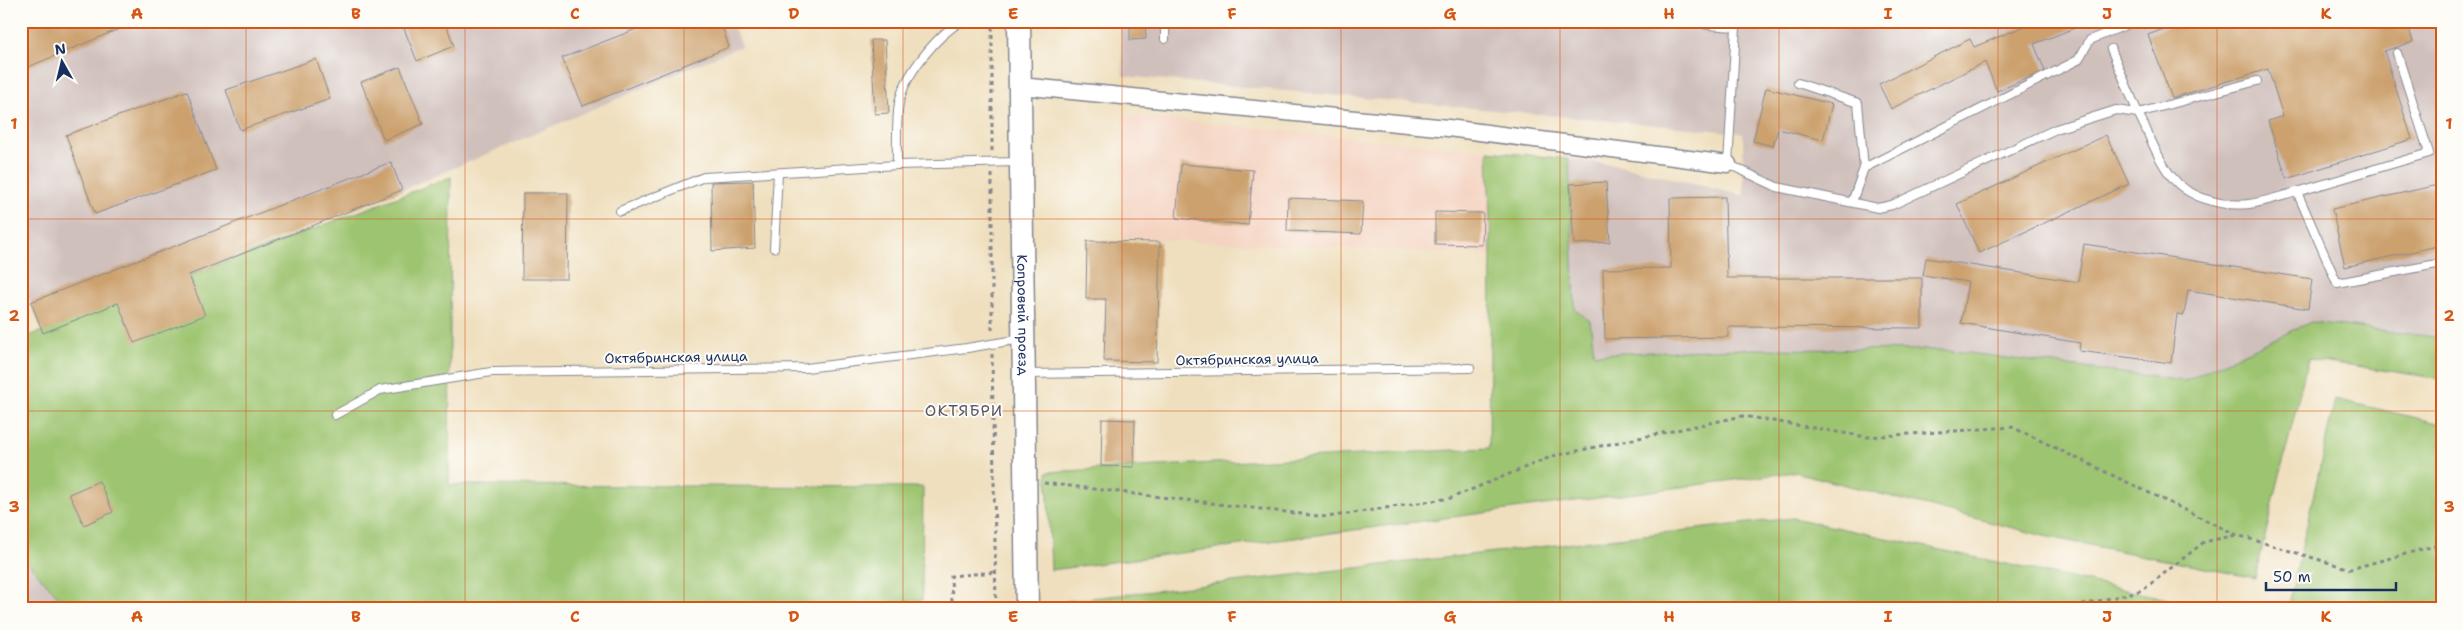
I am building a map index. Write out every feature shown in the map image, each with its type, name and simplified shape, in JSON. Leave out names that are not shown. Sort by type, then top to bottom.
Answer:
[{"type":"main road","name":"Копровый проезд","points":[[1019,21],[1027,609]]},
{"type":"street","points":[[1020,86],[1448,128],[1728,164]]},
{"type":"lane","points":[[897,165],[899,102],[910,74],[931,49],[962,21]]},
{"type":"lane","points":[[1165,21],[1165,39]]},
{"type":"lane","points":[[1707,21],[1707,25],[1736,26],[1728,164],[1777,187],[1878,208],[1892,205],[2056,130],[2116,110],[2138,113],[2257,81]]},
{"type":"lane","points":[[1864,168],[2078,60],[2090,40],[2135,21]]},
{"type":"lane","points":[[2111,49],[2138,113],[2171,176],[2183,189],[2197,196],[2222,203],[2248,204],[2297,192],[2429,153],[2397,53]]},
{"type":"lane","points":[[1798,83],[1858,103],[1864,168],[1852,202]]},
{"type":"lane","points":[[620,211],[704,177],[897,165],[1021,162]]},
{"type":"lane","points":[[774,248],[778,173]]},
{"type":"lane","points":[[2297,192],[2337,283],[2442,263]]},
{"type":"lane","name":"Октябринская улица","points":[[335,415],[380,390],[491,372],[806,368],[992,344],[1024,338]]},
{"type":"lane","name":"Октябринская улица","points":[[1024,374],[1470,368]]},
{"type":"path","points":[[992,21],[992,344],[996,609]]},
{"type":"path","points":[[1024,480],[1327,518],[1451,498],[1553,456],[1743,416],[1867,437],[2012,427],[2237,535],[2350,569],[2442,544]]},
{"type":"path","points":[[2067,609],[2143,590],[2204,542],[2237,535]]},
{"type":"path","points":[[952,602],[951,576],[996,572]]},
{"type":"shaded area","points":[[21,21],[731,21],[741,46],[402,190],[43,333],[21,280]]},
{"type":"shaded area","points":[[1120,21],[2442,21],[2442,338],[2311,322],[2184,381],[1945,350],[1739,349],[1594,354],[1590,321],[1575,310],[1569,159],[1621,166],[1744,196],[1743,133],[1123,76]]},
{"type":"shaded area","points":[[1123,115],[1488,151],[1491,255],[1121,238]]},
{"type":"shaded area","points":[[21,555],[69,609],[21,609]]},
{"type":"green space","points":[[1488,151],[1569,159],[1575,310],[1590,321],[1594,354],[1739,349],[1945,350],[2184,381],[2311,322],[2442,338],[2442,379],[2308,359],[2255,578],[2044,536],[1795,472],[1051,570],[1047,472],[1489,448],[1491,255]]},
{"type":"green space","points":[[451,177],[449,485],[923,487],[922,600],[833,609],[69,609],[21,555],[21,339]]},
{"type":"green space","points":[[2335,399],[2442,424],[2442,609],[2288,609]]},
{"type":"green space","points":[[1793,518],[2214,609],[1062,609],[1066,601]]},
{"type":"building","points":[[21,21],[138,21],[21,70]]},
{"type":"building","points":[[401,21],[445,21],[454,46],[417,61]]},
{"type":"building","points":[[657,21],[720,21],[729,47],[583,106],[562,58]]},
{"type":"building","points":[[1130,21],[1145,21],[1146,39],[1130,40]]},
{"type":"building","points":[[2037,21],[2090,22],[2034,44],[2045,71],[1997,91],[1985,62],[1891,109],[1879,84],[1970,39],[1974,47]]},
{"type":"building","points":[[2184,21],[2407,21],[2413,42],[2384,51],[2412,139],[2287,179],[2268,121],[2283,116],[2268,69],[2172,98],[2148,35]]},
{"type":"building","points":[[871,40],[885,40],[889,113],[875,114]]},
{"type":"building","points":[[316,59],[330,99],[240,130],[226,90]]},
{"type":"building","points":[[400,67],[423,124],[384,140],[361,82]]},
{"type":"building","points":[[1766,88],[1832,104],[1823,140],[1778,129],[1773,146],[1753,141]]},
{"type":"building","points":[[187,91],[216,170],[95,214],[66,135]]},
{"type":"building","points":[[2106,135],[2129,184],[1979,253],[1957,204]]},
{"type":"building","points":[[391,162],[402,190],[189,275],[205,315],[134,343],[118,303],[43,333],[31,302]]},
{"type":"building","points":[[1181,164],[1253,170],[1248,225],[1176,218]]},
{"type":"building","points":[[753,181],[755,248],[712,251],[711,182]]},
{"type":"building","points":[[1606,182],[1610,242],[1574,244],[1570,184]]},
{"type":"building","points":[[2442,184],[2442,245],[2345,267],[2332,209]]},
{"type":"building","points":[[523,193],[568,193],[567,279],[522,279]]},
{"type":"building","points":[[1725,197],[1727,278],[1922,278],[1922,328],[1728,327],[1728,337],[1605,339],[1603,269],[1671,268],[1670,198]]},
{"type":"building","points":[[1288,198],[1363,201],[1361,234],[1287,231]]},
{"type":"building","points":[[1435,212],[1483,213],[1482,245],[1435,244]]},
{"type":"building","points":[[1087,241],[1160,242],[1157,362],[1104,361],[1106,299],[1086,299]]},
{"type":"building","points":[[2084,244],[2312,279],[2308,309],[2188,290],[2184,315],[2177,314],[2171,363],[2079,351],[2080,343],[1961,323],[1968,282],[1923,275],[1926,258],[2078,282]]},
{"type":"building","points":[[1102,419],[1135,420],[1134,467],[1101,466]]},
{"type":"building","points":[[99,481],[113,512],[84,525],[69,494]]},
{"type":"district","name":"ОКТЯБРИ","points":[[964,410]]}]
